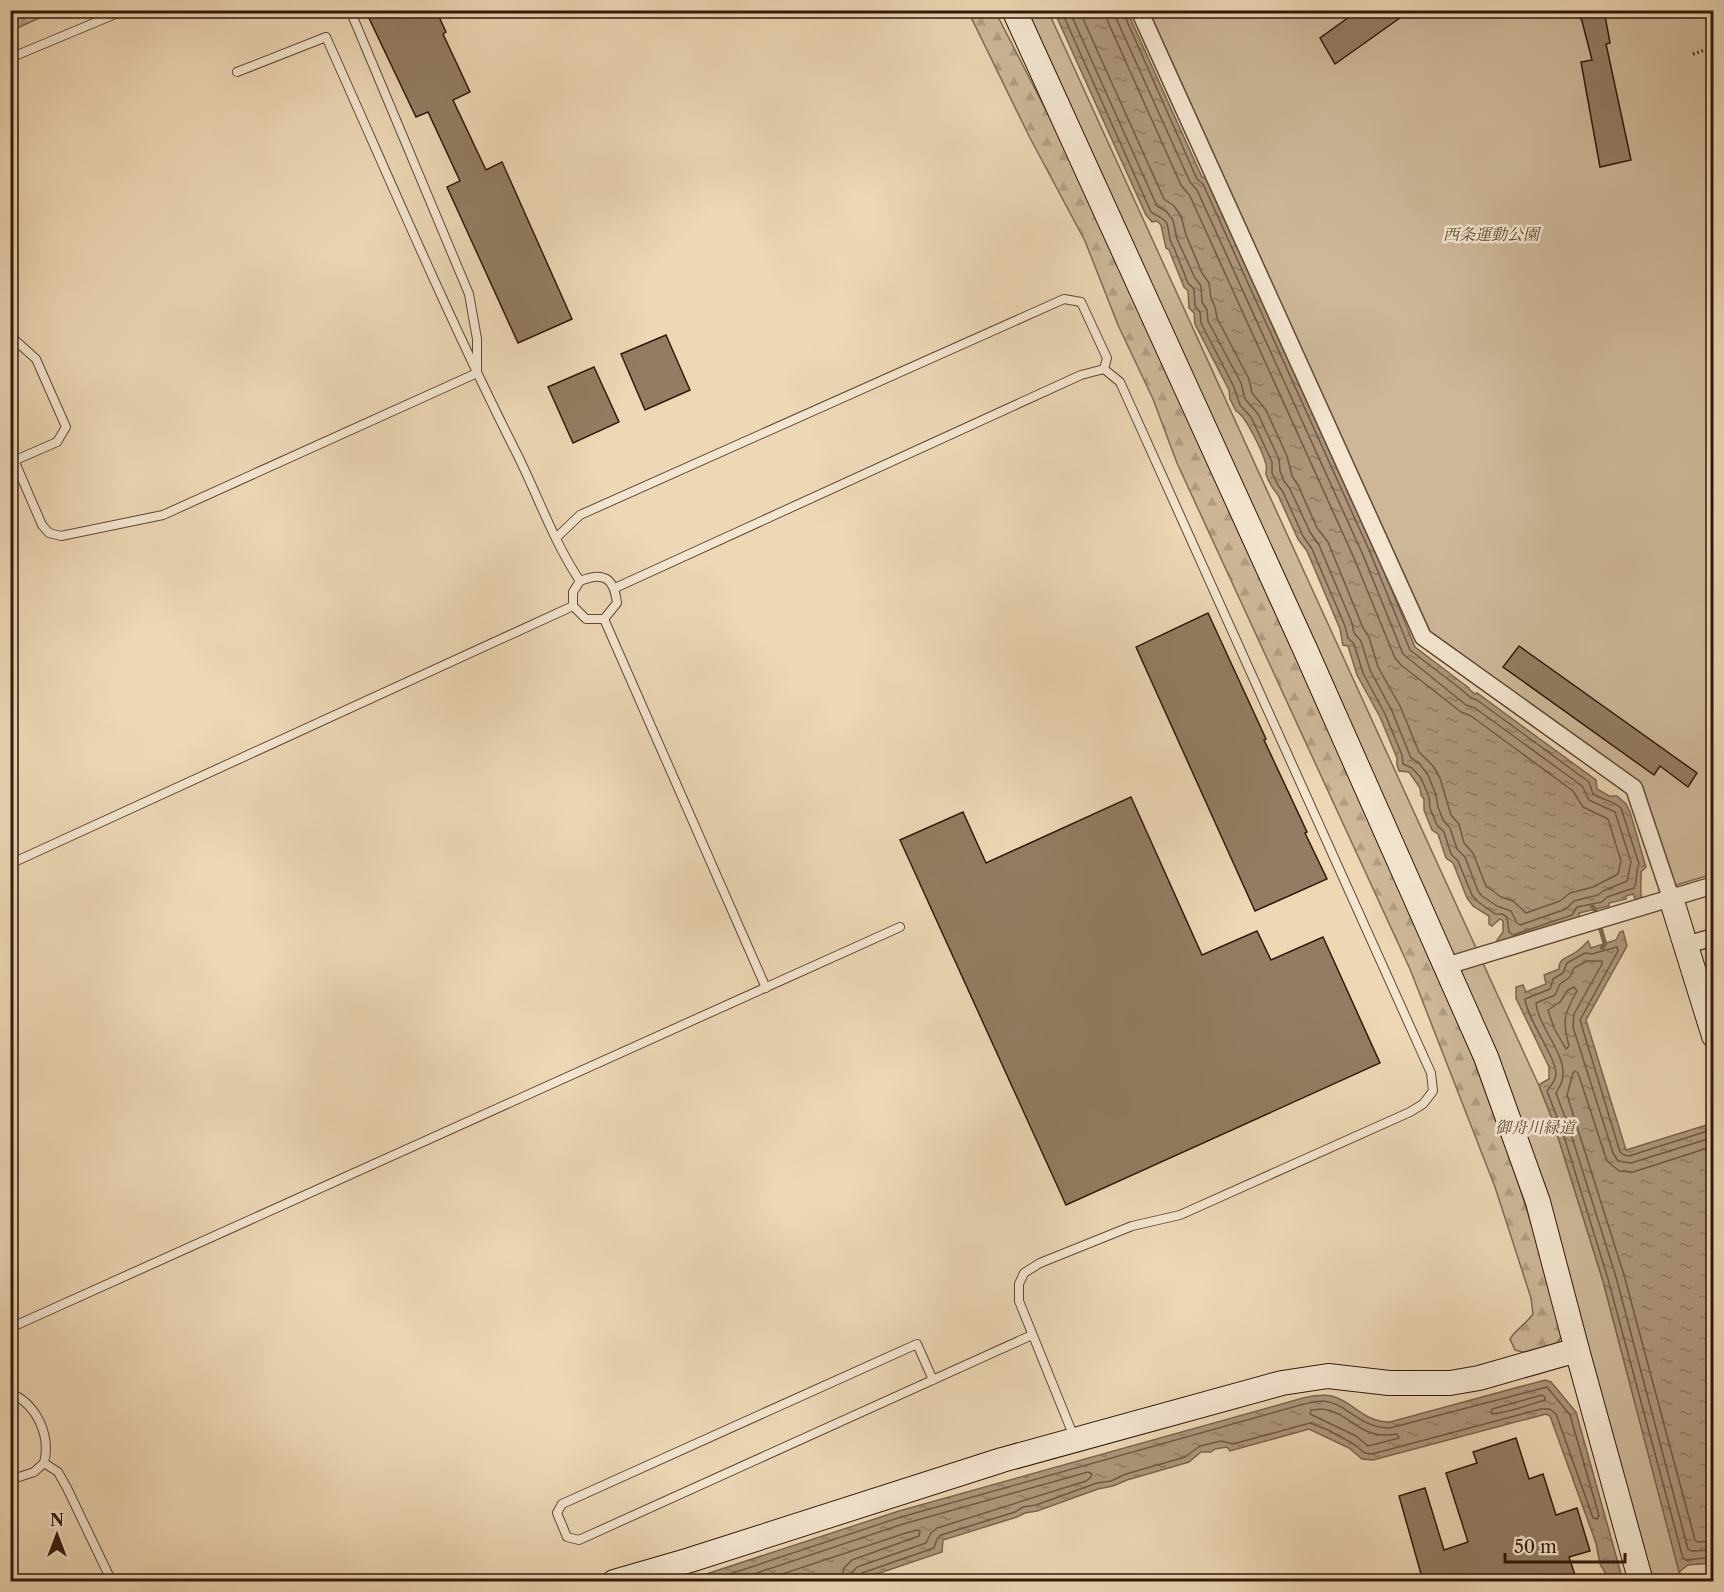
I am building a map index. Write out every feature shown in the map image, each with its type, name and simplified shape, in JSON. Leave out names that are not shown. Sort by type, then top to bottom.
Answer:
[{"type":"street","points":[[1014,10],[1486,1057],[1538,1202],[1641,1581]]},
{"type":"street","points":[[1139,10],[1423,637],[1634,788],[1712,1024]]},
{"type":"street","points":[[1446,966],[1713,885]]},
{"type":"street","points":[[1686,945],[1713,937]]},
{"type":"street","points":[[614,1581],[690,1560],[1002,1460],[1298,1380],[1328,1376],[1389,1383],[1450,1383],[1479,1378],[1577,1350]]},
{"type":"lane","points":[[10,58],[125,10]]},
{"type":"lane","points":[[350,10],[469,294],[477,339],[477,373]]},
{"type":"lane","points":[[237,72],[326,37],[477,373],[569,565],[580,581]]},
{"type":"lane","points":[[557,537],[580,515],[1064,299],[1081,302],[1107,358],[1104,369]]},
{"type":"lane","points":[[10,342],[16,341],[36,359],[66,427],[57,442],[12,461],[42,525],[49,534],[61,536],[163,515],[477,373]]},
{"type":"lane","points":[[615,588],[1081,375],[1104,369]]},
{"type":"lane","points":[[1076,1440],[1019,1300],[1019,1284],[1024,1273],[1040,1263],[1132,1226],[1180,1215],[1410,1112],[1423,1104],[1433,1091],[1431,1073],[1120,382],[1104,369]]},
{"type":"lane","points":[[594,575],[608,579],[615,588],[617,603],[604,619],[586,619],[573,606],[573,592],[580,581],[594,575]]},
{"type":"lane","points":[[10,864],[573,606]]},
{"type":"lane","points":[[604,619],[766,988]]},
{"type":"lane","points":[[10,1328],[900,927]]},
{"type":"lane","points":[[933,1380],[917,1344],[562,1504],[557,1513],[567,1537],[579,1540],[933,1380],[1032,1335]]},
{"type":"lane","points":[[10,1392],[27,1404],[47,1440],[44,1463],[34,1472],[10,1480]]},
{"type":"lane","points":[[44,1463],[58,1472],[68,1488],[112,1581]]},
{"type":"path","points":[[1693,54],[1713,47]]},
{"type":"green space","points":[[16,10],[54,11],[11,31],[11,13]]},
{"type":"green space","points":[[968,11],[995,11],[1071,159],[1133,290],[1463,1030],[1517,1178],[1560,1319],[1561,1337],[1556,1345],[1527,1353],[1515,1350],[1510,1339],[1533,1314],[1531,1298],[1495,1187],[1410,969],[1177,463],[1153,399],[1118,325],[1085,241],[1030,138]]},
{"type":"green space","name":"御舟川緑道","points":[[1020,11],[1048,11],[1540,1088],[1553,1121],[1603,1281],[1682,1581],[1651,1581],[1551,1222]]},
{"type":"green space","name":"西条運動公園","points":[[1143,11],[1713,11],[1713,874],[1673,886],[1639,784],[1427,634]]},
{"type":"water","points":[[1054,11],[1127,11],[1202,177],[1206,178],[1375,549],[1415,647],[1475,694],[1477,693],[1596,780],[1597,789],[1609,796],[1617,796],[1626,804],[1646,867],[1641,872],[1642,899],[1636,901],[1633,894],[1626,896],[1626,899],[1609,903],[1609,906],[1579,913],[1580,919],[1499,945],[1497,940],[1503,932],[1503,921],[1500,919],[1492,926],[1489,924],[1489,916],[1473,906],[1467,898],[1453,863],[1446,858],[1438,834],[1432,830],[1424,810],[1424,799],[1420,788],[1409,772],[1399,771],[1397,758],[1380,717],[1357,675],[1348,646],[1343,645],[1340,629],[1307,551],[1298,539],[1268,479],[1266,464],[1258,443],[1249,426],[1236,411],[1230,399],[1229,390],[1195,324],[1194,313],[1189,308],[1188,291],[1166,248],[1161,225],[1157,221],[1152,222],[1146,215]]},
{"type":"water","points":[[1623,931],[1627,946],[1586,1020],[1626,1150],[1713,1123],[1713,1563],[1688,1565],[1679,1572],[1603,1281],[1553,1121],[1540,1088],[1540,1084],[1549,1079],[1549,1067],[1516,998],[1516,987],[1523,985],[1526,992],[1546,984],[1544,975],[1559,969],[1562,960],[1578,951],[1588,941],[1591,948],[1616,940]]},
{"type":"water","points":[[1545,1380],[1551,1382],[1576,1412],[1623,1581],[1610,1581],[1600,1564],[1596,1543],[1550,1416],[1546,1414],[1373,1460],[1362,1459],[1349,1448],[1309,1429],[1230,1451],[1227,1447],[1211,1452],[1201,1452],[1189,1462],[943,1540],[942,1552],[856,1581],[685,1581],[899,1511],[1303,1398],[1332,1396],[1373,1419],[1390,1422]]},
{"type":"building","points":[[380,10],[436,10],[446,32],[443,34],[470,92],[453,100],[486,170],[502,162],[572,319],[518,343],[447,187],[460,181],[428,112],[416,117],[368,16]]},
{"type":"building","points":[[1359,10],[1411,10],[1335,64],[1320,38]]},
{"type":"building","points":[[1576,10],[1604,10],[1610,43],[1606,44],[1631,160],[1600,167],[1581,62],[1592,60],[1582,21]]},
{"type":"building","points":[[666,335],[690,390],[645,410],[621,354]]},
{"type":"building","points":[[594,367],[619,422],[573,443],[548,387]]},
{"type":"building","points":[[1208,613],[1327,879],[1255,911],[1136,647]]},
{"type":"building","points":[[1519,646],[1697,773],[1688,787],[1660,766],[1654,775],[1503,667]]},
{"type":"building","points":[[1131,797],[1202,955],[1257,931],[1271,960],[1323,937],[1380,1063],[1066,1205],[900,840],[963,812],[986,863]]},
{"type":"building","points":[[1516,1438],[1529,1479],[1543,1474],[1556,1515],[1577,1508],[1590,1551],[1569,1557],[1577,1581],[1423,1581],[1399,1496],[1425,1488],[1444,1550],[1468,1542],[1446,1473],[1477,1463],[1473,1452]]},
{"type":"waterway","points":[[1592,906],[1605,944],[1602,948]]}]
